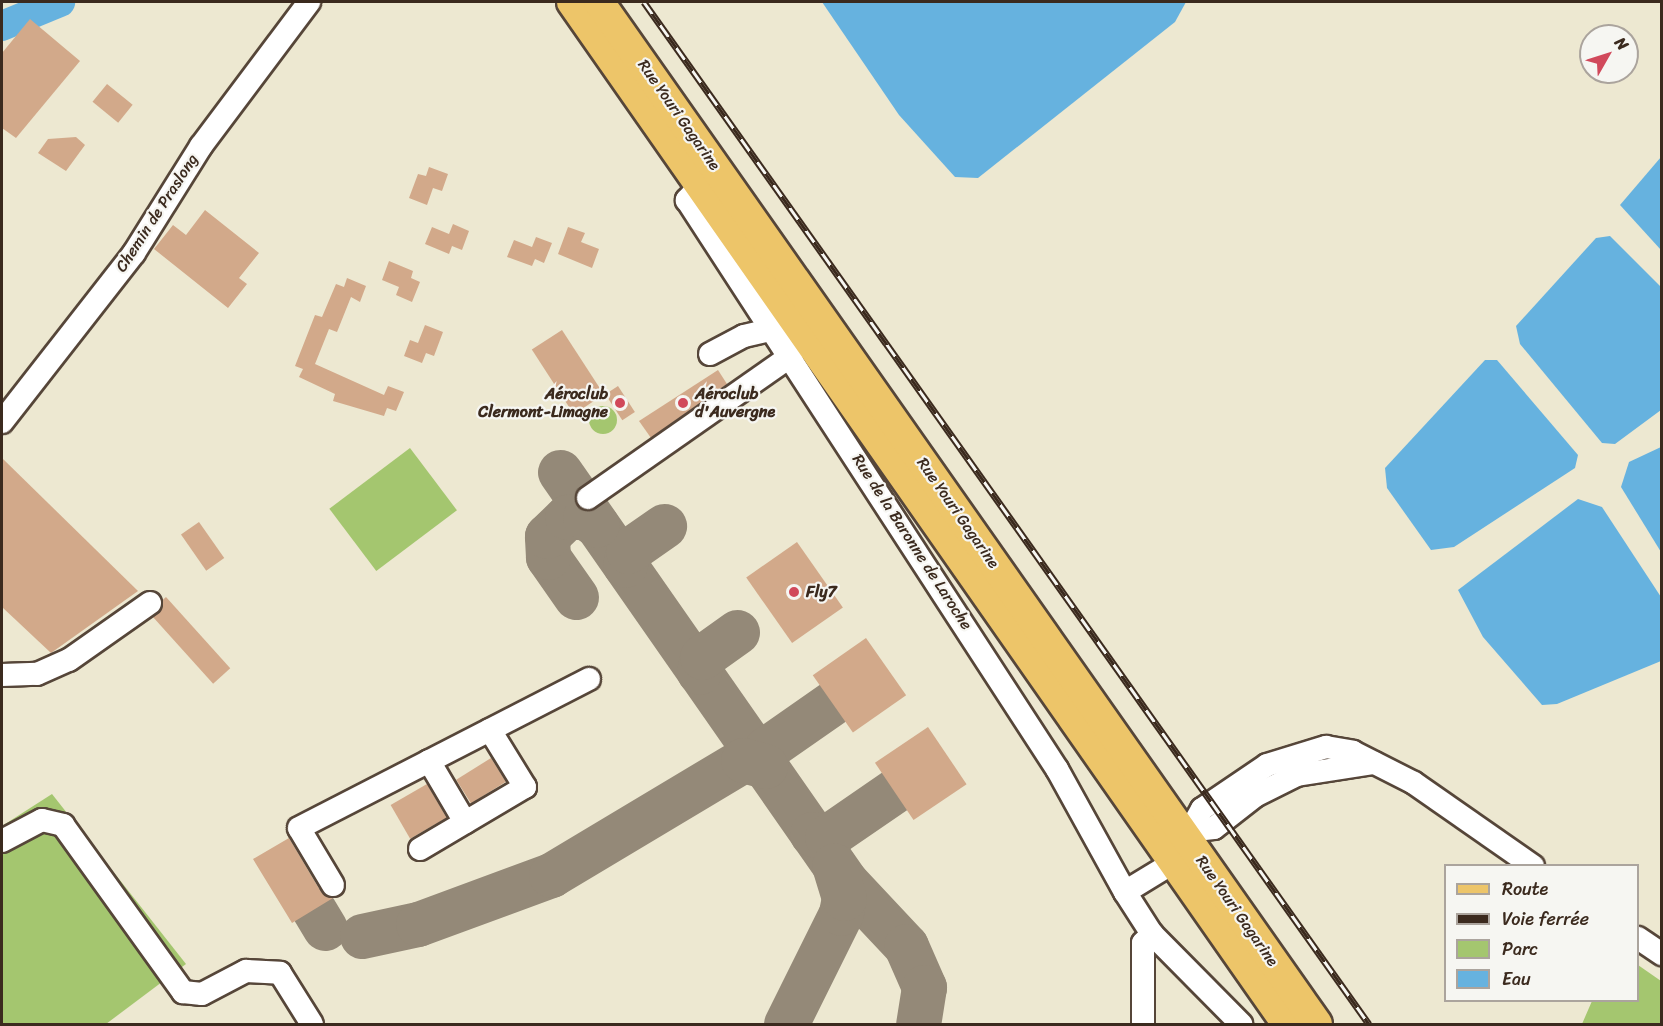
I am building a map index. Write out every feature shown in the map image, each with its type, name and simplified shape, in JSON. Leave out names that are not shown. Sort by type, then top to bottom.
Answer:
[{"type":"main road","name":"Rue Youri Gagarine","points":[[572,2],[694,192],[1145,828],[1287,1024]]},
{"type":"main road","name":"Rue Youri Gagarine","points":[[598,2],[1317,1024]]},
{"type":"street","name":"Chemin de Praslong","points":[[2,422],[134,253],[201,146],[309,2]]},
{"type":"street","name":"Rue de la Baronne de Laroche","points":[[694,192],[792,355],[826,427],[1057,769],[1125,892],[1152,934],[1241,1024]]},
{"type":"street","points":[[710,354],[744,336],[775,329]]},
{"type":"street","points":[[588,498],[792,355]]},
{"type":"street","points":[[2,675],[37,674],[69,660],[150,603]]},
{"type":"street","points":[[333,885],[299,828],[589,679]]},
{"type":"street","points":[[420,849],[525,787],[490,730]]},
{"type":"street","points":[[1125,892],[1171,864],[1184,833],[1208,819],[1267,765],[1298,753],[1326,747],[1374,763],[1414,783],[1530,864]]},
{"type":"street","points":[[429,761],[465,822]]},
{"type":"street","points":[[1164,805],[1208,819]]},
{"type":"street","points":[[1208,819],[1213,855],[1251,910],[1262,947]]},
{"type":"street","points":[[2,841],[42,820],[63,825],[183,992],[202,994],[246,971],[280,973],[312,1024]]},
{"type":"street","points":[[1145,828],[1184,833]]},
{"type":"street","points":[[1171,864],[1193,870],[1231,924],[1262,947]]},
{"type":"street","points":[[1143,1024],[1143,943],[1152,934]]},
{"type":"street","points":[[1639,939],[1662,954]]},
{"type":"green space","points":[[603,406],[613,410],[617,420],[613,430],[603,434],[593,430],[589,420],[593,410]]},
{"type":"green space","points":[[410,448],[457,510],[376,571],[329,509]]},
{"type":"green space","points":[[52,794],[186,964],[106,1024],[2,1024],[2,826]]},
{"type":"green space","points":[[1639,966],[1661,981],[1661,1024],[1582,1024],[1592,1002],[1639,1002]]},
{"type":"water","points":[[822,2],[1186,2],[1175,22],[978,178],[955,177],[899,115]]},
{"type":"water","points":[[1661,157],[1661,250],[1620,205]]},
{"type":"water","points":[[1610,236],[1662,288],[1661,410],[1615,444],[1602,443],[1520,344],[1516,326],[1596,238]]},
{"type":"water","points":[[1485,360],[1497,360],[1578,455],[1575,468],[1454,547],[1431,550],[1387,488],[1385,468]]},
{"type":"water","points":[[1661,447],[1661,552],[1621,487],[1629,462]]},
{"type":"water","points":[[1578,499],[1602,507],[1661,597],[1661,661],[1557,704],[1542,705],[1483,637],[1458,590]]},
{"type":"building","points":[[30,19],[80,61],[16,138],[2,128],[2,53]]},
{"type":"building","points":[[107,84],[133,105],[118,123],[93,102]]},
{"type":"building","points":[[76,137],[85,145],[66,171],[38,153],[48,139]]},
{"type":"building","points":[[429,167],[448,174],[442,191],[433,188],[427,205],[409,198],[418,174],[426,176]]},
{"type":"building","points":[[205,210],[259,253],[239,278],[247,284],[228,308],[154,249],[173,225],[186,235]]},
{"type":"building","points":[[453,224],[469,231],[462,250],[452,246],[449,254],[425,244],[432,227],[449,234]]},
{"type":"building","points":[[568,227],[585,233],[581,242],[599,249],[592,268],[558,254]]},
{"type":"building","points":[[536,237],[552,243],[544,263],[535,259],[532,266],[507,257],[514,240],[532,247]]},
{"type":"building","points":[[389,261],[413,271],[411,278],[420,282],[412,302],[396,295],[399,287],[382,280]]},
{"type":"building","points":[[347,278],[366,286],[360,302],[351,297],[337,332],[329,329],[315,364],[384,395],[388,386],[404,392],[396,411],[387,408],[384,416],[333,401],[335,394],[299,377],[303,369],[295,366],[315,315],[322,317],[336,284],[344,287]]},
{"type":"building","points":[[425,325],[443,332],[434,356],[426,353],[422,363],[404,356],[410,340],[418,343]]},
{"type":"building","points":[[562,330],[604,395],[574,414],[532,350]]},
{"type":"building","name":"Aéroclub d'Auvergne","points":[[718,370],[727,384],[651,438],[639,421]]},
{"type":"building","name":"Aéroclub Clermont-Limagne","points":[[618,386],[635,412],[622,420],[605,394]]},
{"type":"building","points":[[2,458],[138,591],[51,653],[2,607]]},
{"type":"building","points":[[199,522],[224,558],[206,571],[181,535]]},
{"type":"building","name":"Fly7","points":[[797,542],[843,608],[792,643],[746,578]]},
{"type":"building","points":[[166,597],[230,668],[213,684],[149,612]]},
{"type":"building","points":[[866,638],[906,695],[853,733],[813,675]]},
{"type":"building","points":[[928,727],[967,784],[914,820],[875,763]]},
{"type":"building","points":[[491,758],[506,782],[471,803],[456,780]]},
{"type":"building","points":[[427,784],[447,818],[410,839],[391,805]]},
{"type":"building","points":[[289,838],[321,892],[333,898],[292,923],[253,859]]},
{"type":"waterway","points":[[2,26],[60,2]]},
{"type":"taxiway","points":[[560,472],[845,881],[906,946],[924,987],[918,1024]]},
{"type":"taxiway","points":[[576,597],[548,557],[547,536],[567,517],[585,517],[597,525]]},
{"type":"taxiway","points":[[625,565],[628,551],[664,526]]},
{"type":"taxiway","points":[[699,672],[702,657],[737,632]]},
{"type":"taxiway","points":[[765,766],[766,749],[832,703]]},
{"type":"taxiway","points":[[362,936],[418,924],[551,875],[743,760],[765,766]]},
{"type":"taxiway","points":[[812,834],[827,837],[894,791]]},
{"type":"taxiway","points":[[786,1024],[841,913],[844,898],[834,866]]},
{"type":"taxiway","points":[[314,910],[325,928]]},
{"type":"railway","points":[[644,2],[1369,1024]]},
{"type":"place","name":"Aéroclub Clermont-Limagne","points":[[620,403]]},
{"type":"place","name":"Aéroclub d'Auvergne","points":[[683,403]]},
{"type":"place","name":"Fly7","points":[[794,592]]}]
